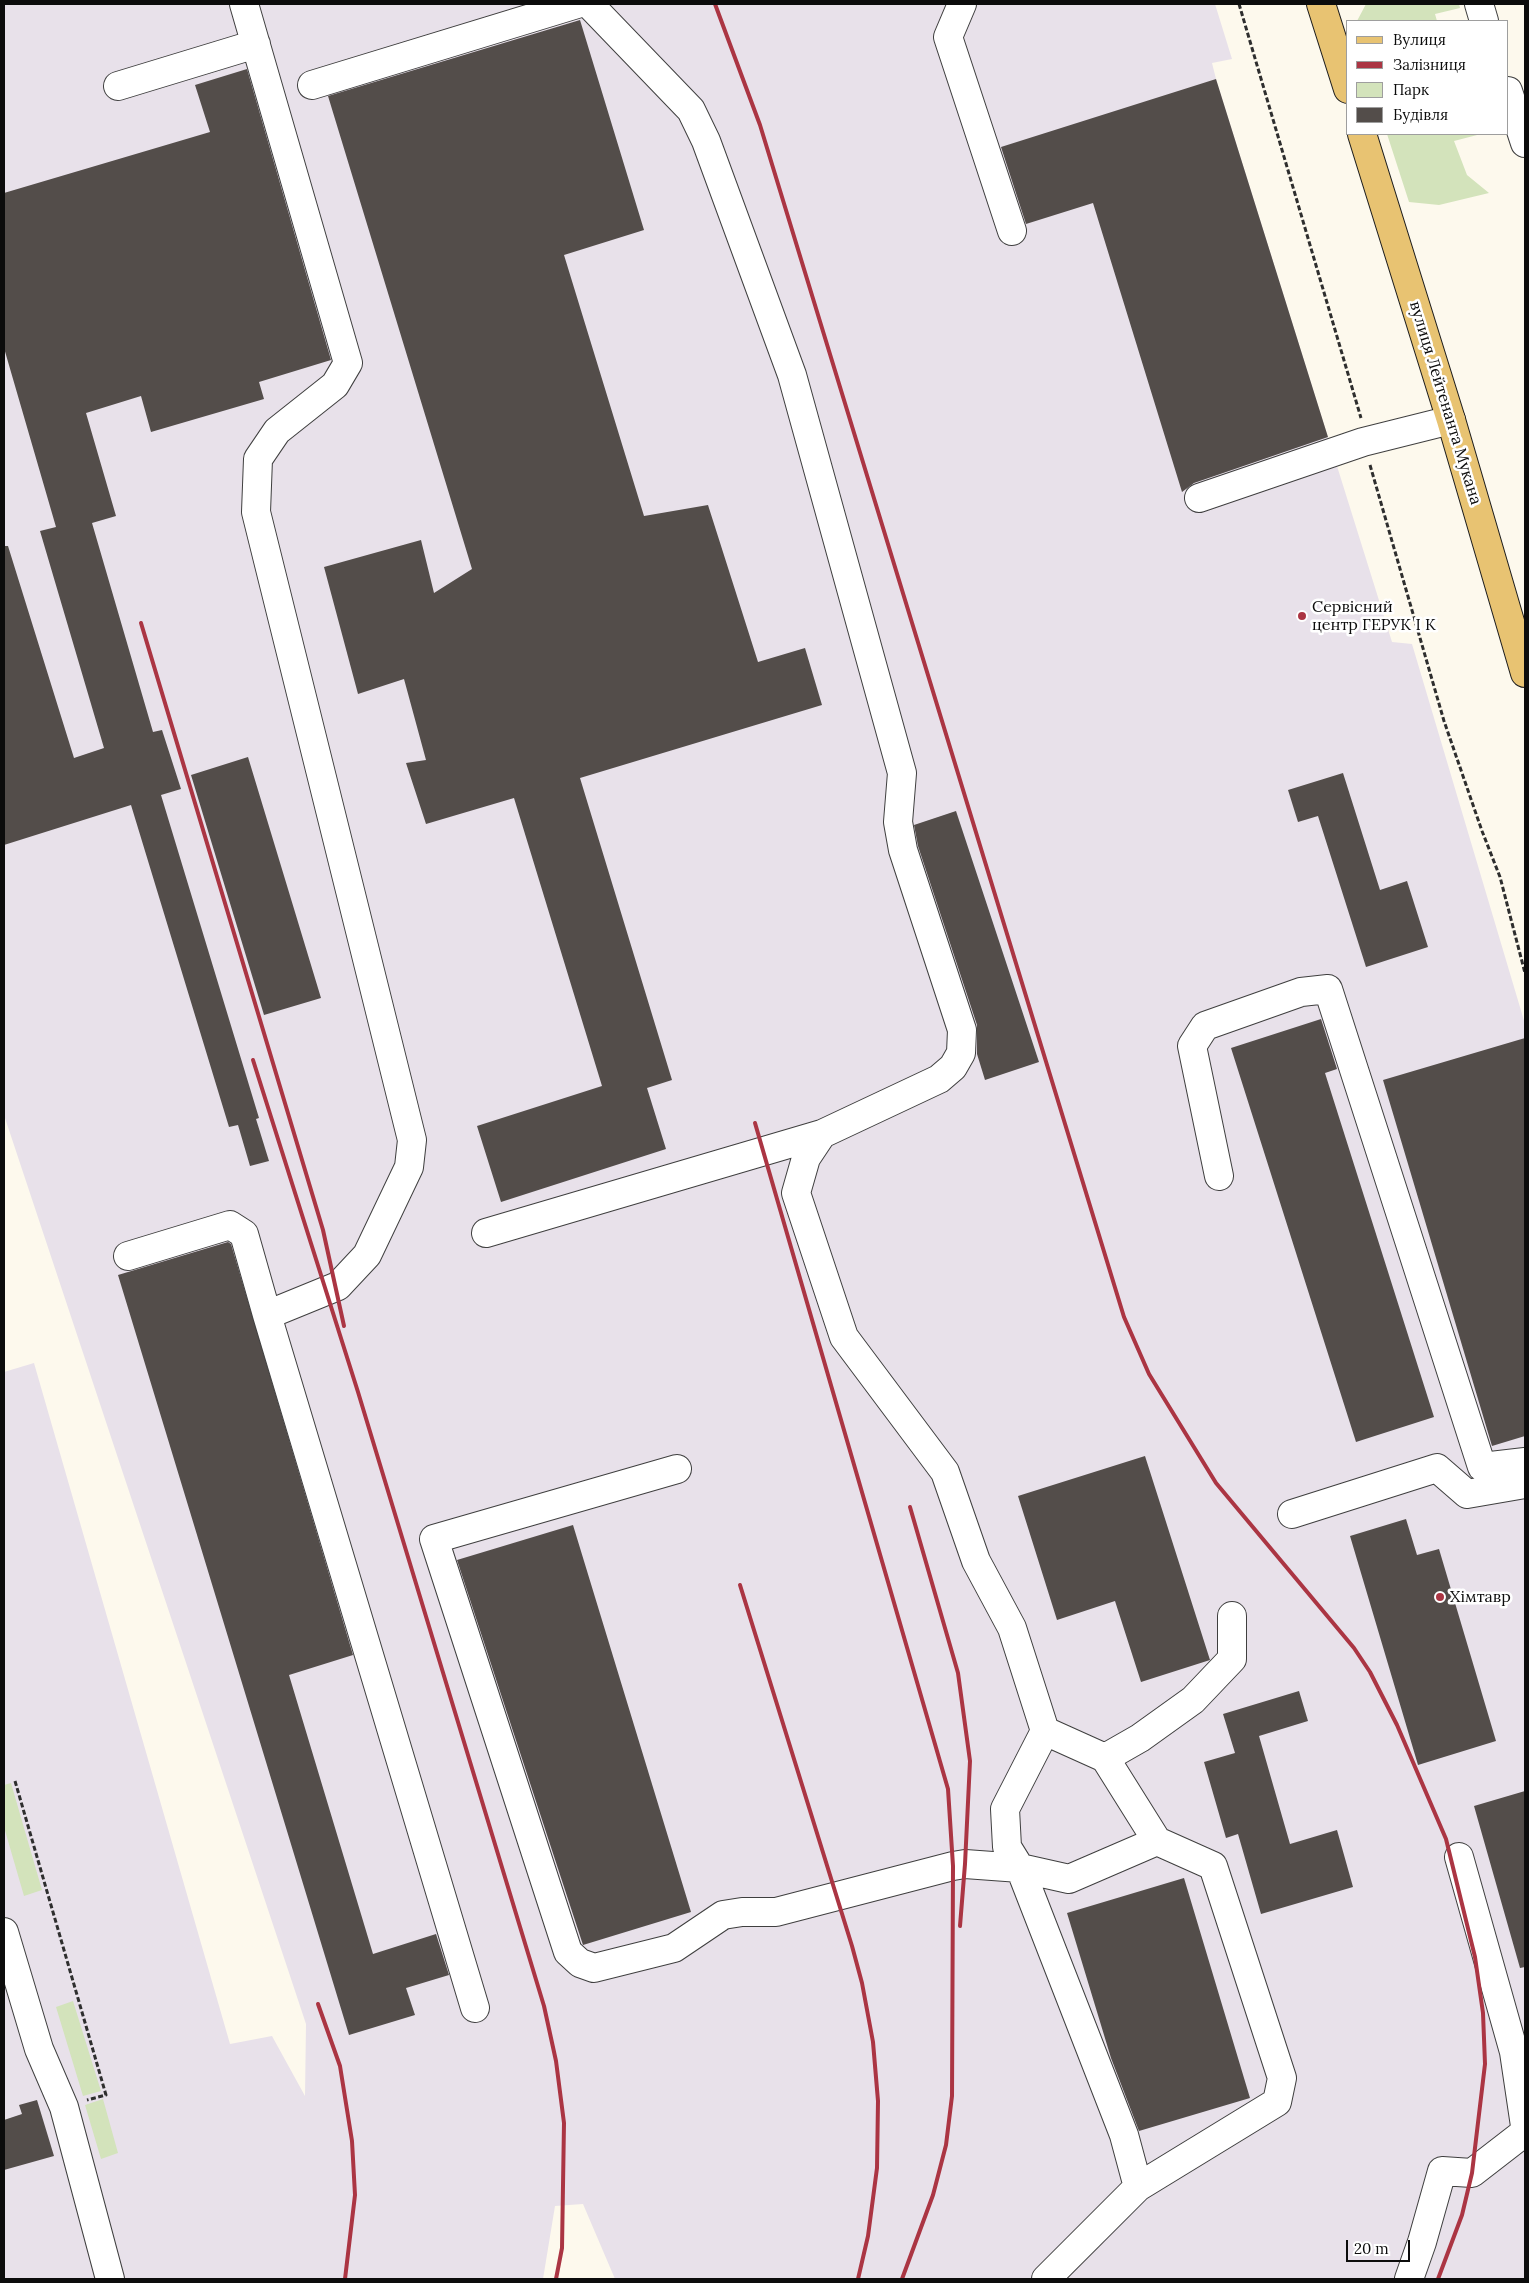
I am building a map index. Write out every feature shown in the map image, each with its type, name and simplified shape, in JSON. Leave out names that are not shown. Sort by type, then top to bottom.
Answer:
[{"type":"main road","points":[[1321,4],[1346,83]]},
{"type":"main road","name":"вулиця Лейтенанта Мукана","points":[[1362,135],[1451,420],[1525,673]]},
{"type":"lane","points":[[244,4],[348,363],[335,385],[277,431],[258,460],[256,512],[412,1140],[409,1167],[367,1255],[338,1286],[267,1315]]},
{"type":"lane","points":[[312,85],[577,4]]},
{"type":"lane","points":[[486,1233],[822,1134],[939,1079],[953,1068],[961,1053],[962,1030],[903,850],[898,822],[902,773],[792,376],[706,141],[691,110],[589,4]]},
{"type":"lane","points":[[962,4],[948,37],[1012,231]]},
{"type":"lane","points":[[1478,4],[1484,20]]},
{"type":"lane","points":[[118,86],[256,44]]},
{"type":"lane","points":[[1509,94],[1525,143]]},
{"type":"lane","points":[[1198,498],[1363,442],[1451,420]]},
{"type":"lane","points":[[1219,1176],[1192,1046],[1204,1026],[1301,992],[1328,989],[1482,1467],[1525,1462]]},
{"type":"lane","points":[[822,1134],[806,1158],[796,1194],[844,1337],[945,1472],[976,1562],[1012,1628],[1045,1731],[1005,1809],[1007,1847],[1020,1868],[1124,2135],[1138,2187]]},
{"type":"lane","points":[[128,1256],[230,1225],[244,1234],[475,2008]]},
{"type":"lane","points":[[1292,1514],[1437,1468],[1467,1494],[1525,1484]]},
{"type":"lane","points":[[677,1469],[434,1539],[568,1952],[580,1963],[594,1968],[674,1948],[723,1915],[742,1912],[776,1912],[953,1866],[965,1864],[1020,1868],[1069,1879],[1157,1841]]},
{"type":"lane","points":[[1105,1758],[1140,1738],[1193,1700],[1232,1659],[1232,1616]]},
{"type":"lane","points":[[1045,1731],[1105,1758],[1157,1841],[1213,1866],[1282,2078],[1276,2102],[1138,2187],[1046,2279]]},
{"type":"lane","points":[[1459,1857],[1514,2052],[1525,2126]]},
{"type":"lane","points":[[4,1932],[39,2049],[64,2107],[110,2279]]},
{"type":"lane","points":[[1408,2279],[1422,2242],[1442,2171],[1472,2173],[1525,2132]]},
{"type":"path","points":[[1482,831],[1500,877],[1525,974]]},
{"type":"path","points":[[15,1781],[106,2095],[86,2101]]},
{"type":"shaded area","points":[[4,4],[1215,4],[1232,59],[1212,63],[1216,79],[1392,642],[1412,644],[1525,1024],[1525,2279],[615,2279],[583,2204],[555,2206],[543,2279],[4,2279],[4,1372],[34,1363],[230,2044],[272,2036],[305,2096],[306,2024],[4,1115]]},
{"type":"green space","points":[[1366,4],[1459,4],[1460,8],[1435,14],[1437,20],[1358,20]]},
{"type":"green space","points":[[1387,135],[1477,135],[1454,141],[1467,175],[1489,193],[1439,205],[1409,202]]},
{"type":"green space","points":[[11,1783],[42,1890],[24,1896],[4,1827],[4,1785]]},
{"type":"green space","points":[[73,2001],[101,2091],[83,2096],[56,2007]]},
{"type":"green space","points":[[103,2099],[118,2153],[101,2159],[85,2105]]},
{"type":"building","points":[[580,20],[644,230],[564,255],[644,516],[708,505],[758,662],[805,648],[822,705],[580,778],[672,1080],[647,1088],[666,1149],[501,1202],[477,1126],[602,1086],[514,798],[426,824],[406,763],[426,760],[404,679],[358,694],[324,567],[421,540],[434,593],[472,569],[328,96]]},
{"type":"building","points":[[247,69],[331,360],[259,382],[264,399],[151,432],[141,396],[86,413],[116,516],[92,523],[153,732],[162,730],[181,789],[161,795],[259,1118],[256,1119],[269,1161],[250,1166],[238,1125],[229,1127],[131,805],[4,845],[4,546],[8,546],[74,758],[104,748],[40,531],[56,527],[4,348],[4,193],[210,132],[195,85]]},
{"type":"building","points":[[1216,79],[1328,437],[1194,483],[1182,492],[1093,203],[1026,224],[1001,147]]},
{"type":"building","points":[[248,757],[321,998],[264,1015],[191,775]]},
{"type":"building","points":[[1343,773],[1380,890],[1407,881],[1428,947],[1366,967],[1318,816],[1298,822],[1288,790]]},
{"type":"building","points":[[956,811],[1039,1062],[985,1080],[977,1054],[977,1025],[918,846],[914,825]]},
{"type":"building","points":[[1321,1019],[1337,1069],[1325,1073],[1434,1417],[1356,1442],[1231,1048]]},
{"type":"building","points":[[1525,1038],[1525,1436],[1492,1446],[1383,1080]]},
{"type":"building","points":[[228,1242],[231,1244],[353,1655],[289,1675],[373,1954],[436,1934],[449,1975],[406,1988],[415,2015],[349,2035],[118,1275]]},
{"type":"building","points":[[1145,1456],[1210,1660],[1141,1682],[1115,1601],[1057,1620],[1018,1496]]},
{"type":"building","points":[[1406,1519],[1417,1555],[1439,1549],[1496,1741],[1418,1765],[1350,1536]]},
{"type":"building","points":[[573,1525],[691,1912],[583,1945],[457,1560]]},
{"type":"building","points":[[1299,1691],[1308,1721],[1259,1736],[1290,1844],[1337,1830],[1353,1887],[1261,1914],[1238,1834],[1226,1838],[1204,1762],[1235,1753],[1223,1714]]},
{"type":"building","points":[[1525,1791],[1525,1967],[1520,1968],[1474,1806]]},
{"type":"building","points":[[1184,1878],[1250,2098],[1139,2131],[1111,2058],[1067,1913]]},
{"type":"building","points":[[37,2100],[54,2156],[4,2170],[4,2120],[22,2114],[19,2105]]},
{"type":"railway","points":[[715,4],[760,125],[1124,1317],[1149,1374],[1216,1483],[1354,1648],[1370,1672],[1397,1725],[1446,1839],[1475,1957],[1483,2013],[1485,2064],[1472,2173],[1462,2215],[1438,2279]]},
{"type":"railway","points":[[141,623],[323,1230],[344,1326]]},
{"type":"railway","points":[[253,1060],[358,1392],[544,2006],[556,2061],[564,2123],[562,2248],[556,2279]]},
{"type":"railway","points":[[755,1123],[948,1789],[953,1866],[952,2096],[946,2145],[933,2195],[902,2279]]},
{"type":"railway","points":[[910,1507],[958,1673],[970,1761],[960,1926]]},
{"type":"railway","points":[[740,1585],[852,1946],[862,1983],[873,2042],[878,2101],[877,2168],[868,2236],[858,2279]]},
{"type":"railway","points":[[318,2004],[340,2066],[352,2141],[355,2195],[345,2279]]},
{"type":"place","name":"Сервісний центр ГЕРУК І К","points":[[1302,616]]},
{"type":"place","name":"Хімтавр","points":[[1440,1597]]}]
